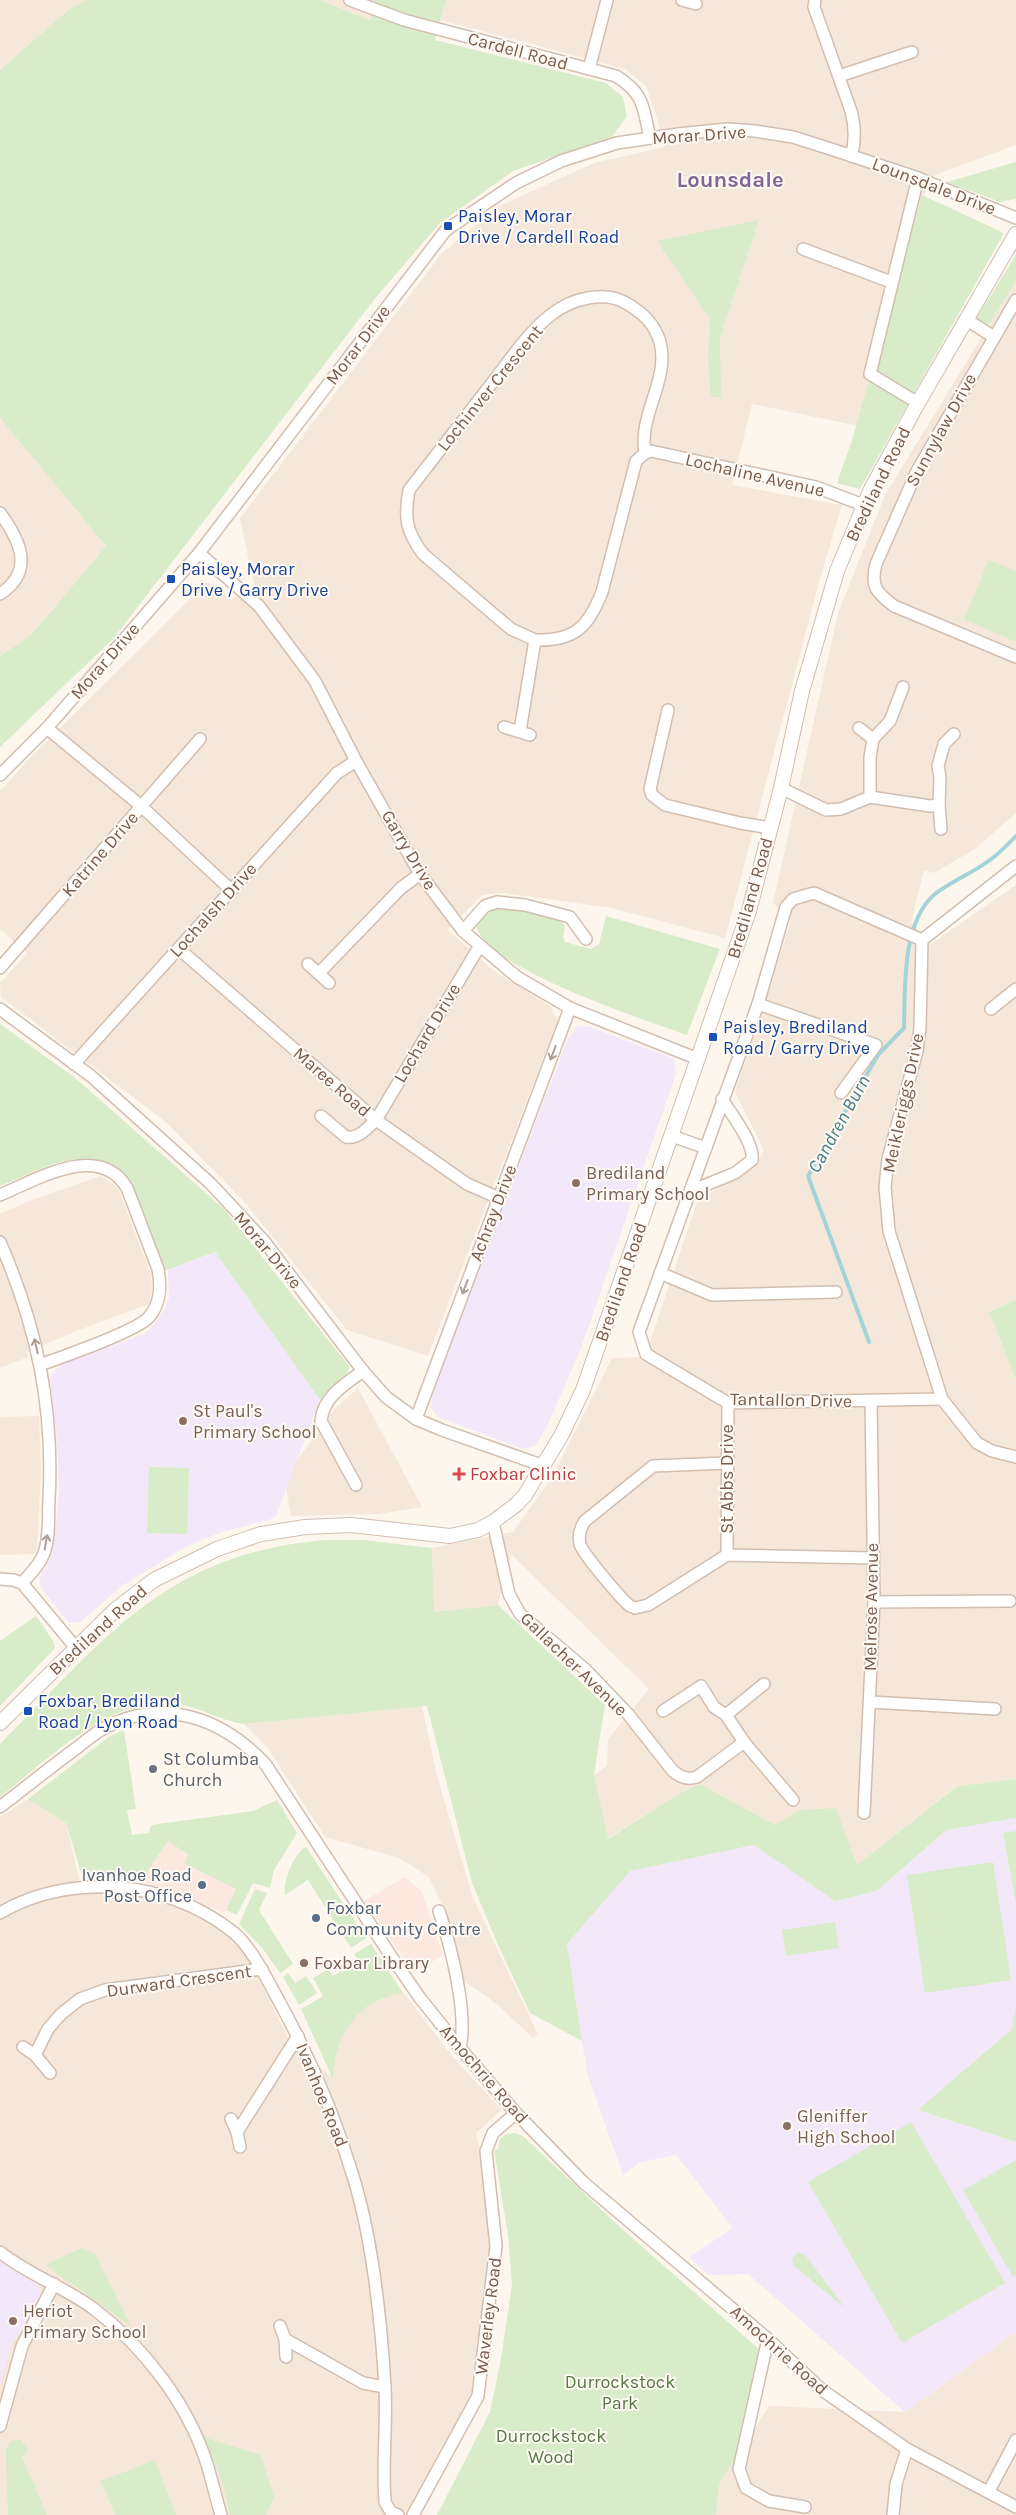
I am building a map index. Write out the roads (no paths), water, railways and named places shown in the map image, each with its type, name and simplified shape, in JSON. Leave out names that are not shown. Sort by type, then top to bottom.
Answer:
[{"type":"street","name":"Cardell Road","points":[[350,0],[404,20],[616,76],[630,85],[640,96],[650,138]]},
{"type":"street","points":[[588,69],[607,0]]},
{"type":"street","points":[[682,0],[696,4]]},
{"type":"street","name":"Lounsdale Drive","points":[[815,0],[814,7],[839,76],[855,128],[851,156]]},
{"type":"street","points":[[839,76],[912,52]]},
{"type":"street","name":"Morar Drive","points":[[0,775],[47,728],[199,553],[446,230],[516,183],[561,161],[617,143],[728,130],[755,131],[793,137],[836,151]]},
{"type":"street","name":"Lounsdale Drive","points":[[836,151],[918,178],[1016,218]]},
{"type":"street","points":[[918,178],[870,374],[918,403]]},
{"type":"street","name":"Brediland Road","points":[[0,1723],[116,1609],[154,1580],[217,1549],[261,1534],[305,1527],[350,1525],[450,1536],[478,1530],[493,1522],[517,1504],[544,1466],[583,1390],[749,911],[781,788],[805,682],[837,571],[863,505],[918,403],[1016,234]]},
{"type":"street","points":[[803,249],[892,282]]},
{"type":"street","name":"Lochinver Crescent","points":[[599,297],[622,300],[645,314],[660,341],[661,374],[648,417],[644,444],[645,453],[636,460],[602,592],[594,613],[574,634],[549,640],[535,640],[511,629],[423,554],[414,542],[405,518],[409,490],[526,340],[552,314],[574,301],[599,297]]},
{"type":"street","name":"Sunnylaw Drive","points":[[1016,300],[917,471],[876,564],[873,580],[878,594],[894,606],[1016,657]]},
{"type":"street","points":[[967,320],[994,337]]},
{"type":"street","name":"Lochaline Avenue","points":[[645,453],[651,451],[816,487],[863,505]]},
{"type":"street","points":[[0,513],[16,534],[21,562],[18,575],[10,587],[0,594]]},
{"type":"street","name":"Garry Drive","points":[[199,553],[259,606],[315,681],[356,761],[420,874],[463,931],[479,947],[517,977],[570,1008],[698,1059]]},
{"type":"street","points":[[504,726],[525,733],[535,640]]},
{"type":"street","points":[[870,797],[870,756],[873,740],[890,722],[903,687]]},
{"type":"street","points":[[668,710],[650,789],[652,795],[665,805],[740,823],[771,828]]},
{"type":"street","points":[[47,728],[141,806],[230,889]]},
{"type":"street","points":[[859,728],[873,740]]},
{"type":"street","points":[[941,829],[938,805],[940,777],[938,766],[944,744],[954,734]]},
{"type":"street","name":"Katrine Drive","points":[[0,968],[200,739]]},
{"type":"street","name":"Lochalsh Drive","points":[[74,1064],[179,949],[230,889],[337,774],[356,761]]},
{"type":"street","points":[[781,788],[826,810],[841,808],[870,797],[930,806],[938,805]]},
{"type":"street","points":[[919,939],[1016,866]]},
{"type":"street","points":[[319,973],[401,888],[420,874]]},
{"type":"street","name":"Tantallon Drive","points":[[919,939],[814,893],[793,899],[786,907],[758,1004],[639,1332],[646,1354],[728,1403],[942,1398]]},
{"type":"street","points":[[463,931],[486,906],[497,902],[526,904],[570,917],[586,939]]},
{"type":"street","name":"Meikleriggs Drive","points":[[919,939],[920,1028],[917,1051],[888,1159],[885,1187],[889,1231],[893,1250],[931,1359],[942,1398],[977,1443],[992,1451],[1016,1457]]},
{"type":"street","name":"Lochard Drive","points":[[321,1116],[346,1137],[351,1138],[358,1136],[376,1120],[479,947]]},
{"type":"street","name":"Maree Road","points":[[179,949],[376,1120],[467,1184],[499,1198]]},
{"type":"street","points":[[308,964],[329,983]]},
{"type":"street","points":[[992,1009],[1016,990]]},
{"type":"street","points":[[758,1004],[876,1045],[841,1093]]},
{"type":"street","name":"Achray Drive","points":[[416,1419],[570,1008]]},
{"type":"street","name":"Morar Drive","points":[[0,1009],[74,1064],[211,1184],[264,1241],[363,1371],[386,1397],[416,1419],[544,1466]]},
{"type":"street","points":[[691,1191],[735,1173],[752,1160],[753,1155],[748,1142],[722,1099]]},
{"type":"street","points":[[672,1136],[706,1148]]},
{"type":"street","points":[[0,1195],[65,1169],[80,1165],[97,1166],[107,1169],[120,1178],[127,1188],[158,1269],[160,1281],[158,1301],[148,1319],[131,1329],[40,1366]]},
{"type":"street","points":[[0,1242],[29,1319],[40,1366],[51,1438],[46,1546],[39,1563],[22,1583]]},
{"type":"street","points":[[660,1273],[712,1295],[836,1292]]},
{"type":"street","points":[[356,1485],[321,1420],[322,1410],[329,1398],[363,1371]]},
{"type":"street","name":"Melrose Avenue","points":[[864,1813],[874,1602],[871,1401]]},
{"type":"street","name":"St Abbs Drive","points":[[727,1554],[726,1462],[728,1403]]},
{"type":"street","points":[[726,1462],[653,1466],[585,1521],[579,1535],[582,1550],[626,1603],[635,1608],[648,1605],[727,1554],[873,1558]]},
{"type":"street","name":"Gallacher Avenue","points":[[493,1522],[509,1594],[520,1614],[586,1670],[628,1714],[672,1770],[688,1780],[697,1777],[744,1742]]},
{"type":"street","points":[[0,1580],[13,1580],[22,1583],[76,1648]]},
{"type":"street","points":[[874,1602],[1010,1601]]},
{"type":"street","points":[[726,1715],[764,1684]]},
{"type":"street","points":[[663,1712],[701,1686],[714,1707],[726,1715],[744,1742],[793,1800]]},
{"type":"street","points":[[870,1702],[995,1709]]},
{"type":"street","name":"Amochrie Road","points":[[0,1807],[105,1727],[128,1718],[172,1714],[198,1718],[226,1731],[249,1747],[266,1765],[390,1956],[460,2048],[516,2113],[584,2183],[768,2339],[822,2390],[907,2449],[1016,2507]]},
{"type":"street","name":"Ivanhoe Road","points":[[0,1913],[13,1905],[46,1893],[81,1887],[129,1888],[162,1896],[199,1910],[235,1933],[262,1969],[298,2036],[323,2092],[354,2178],[372,2265],[385,2387],[385,2502],[390,2512],[398,2515]]},
{"type":"street","points":[[439,1911],[455,1974],[462,2035],[460,2048]]},
{"type":"street","name":"Durward Crescent","points":[[36,2055],[48,2029],[60,2015],[80,2000],[105,1990],[262,1969]]},
{"type":"street","points":[[237,2132],[298,2036]]},
{"type":"street","points":[[23,2047],[36,2055],[50,2073]]},
{"type":"street","name":"Waverley Road","points":[[413,2515],[478,2396],[496,2246],[486,2151],[493,2133],[516,2113]]},
{"type":"street","points":[[230,2119],[237,2132],[240,2147]]},
{"type":"street","points":[[0,2252],[94,2309],[134,2344],[169,2388],[192,2429],[207,2462],[221,2515]]},
{"type":"street","points":[[0,2426],[22,2346],[54,2284]]},
{"type":"street","points":[[280,2326],[285,2339],[286,2357]]},
{"type":"street","points":[[285,2339],[363,2382],[385,2387]]},
{"type":"street","points":[[768,2339],[740,2469],[746,2488],[769,2501],[805,2507]]},
{"type":"street","points":[[989,2491],[1016,2440]]},
{"type":"street","points":[[893,2515],[896,2484],[907,2449]]},
{"type":"waterway","name":"Candren Burn","points":[[869,1342],[808,1176],[878,1055],[904,1028],[908,956],[916,921],[924,906],[941,889],[991,859],[1016,836]]},
{"type":"place","name":"Paisley, Morar Drive / Cardell Road","points":[[448,226]]},
{"type":"place","name":"Paisley, Morar Drive / Garry Drive","points":[[171,579]]},
{"type":"place","name":"Paisley, Brediland Road / Garry Drive","points":[[713,1037]]},
{"type":"place","name":"Brediland Primary School","points":[[576,1183]]},
{"type":"place","name":"St Paul's Primary School","points":[[183,1421]]},
{"type":"place","name":"Foxbar Clinic","points":[[459,1474]]},
{"type":"place","name":"Foxbar, Brediland Road / Lyon Road","points":[[28,1711]]},
{"type":"place","name":"St Columba Church","points":[[153,1769]]},
{"type":"place","name":"Ivanhoe Road Post Office","points":[[202,1885]]},
{"type":"place","name":"Foxbar Community Centre","points":[[316,1918]]},
{"type":"place","name":"Foxbar Library","points":[[304,1963]]},
{"type":"place","name":"Gleniffer High School","points":[[787,2126]]},
{"type":"place","name":"Heriot Primary School","points":[[13,2321]]},
{"type":"district","name":"Lounsdale","points":[[730,180]]},
{"type":"park label","name":"Durrockstock Park","points":[[620,2392]]},
{"type":"park label","name":"Durrockstock Wood","points":[[551,2446]]}]
